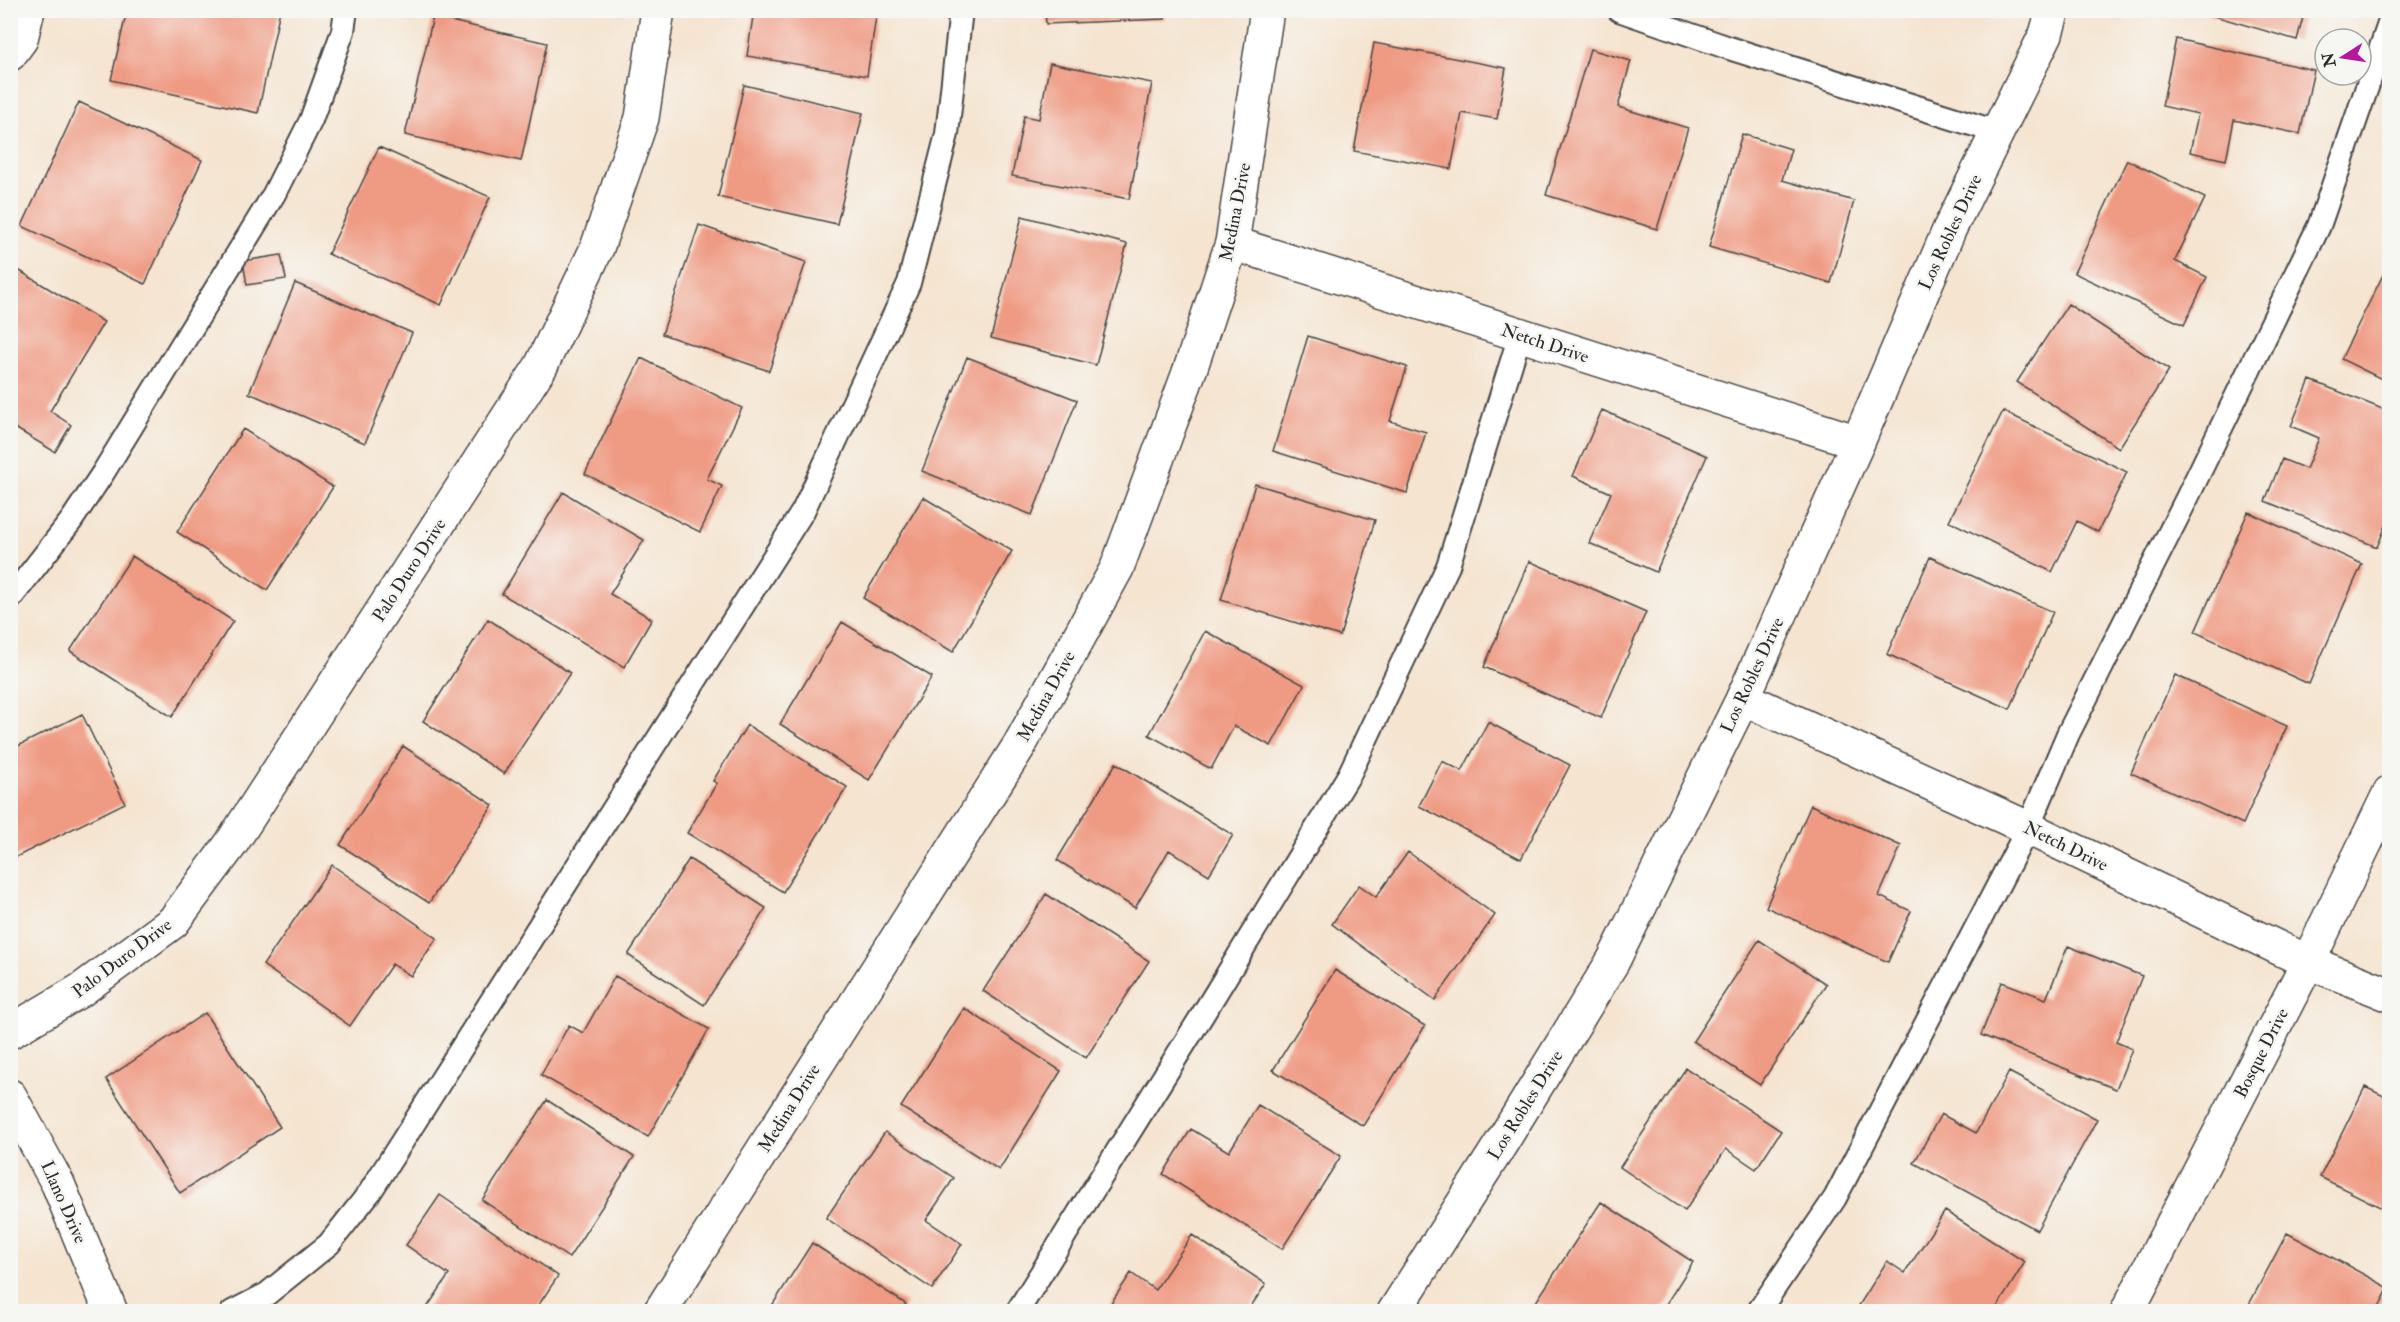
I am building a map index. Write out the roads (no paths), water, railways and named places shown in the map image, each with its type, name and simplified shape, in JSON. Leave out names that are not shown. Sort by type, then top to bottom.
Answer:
[{"type":"street","points":[[10,54],[21,39],[28,10]]},
{"type":"street","name":"Palo Duro Drive","points":[[10,1032],[81,990],[173,922],[231,844],[541,366],[597,248],[642,118],[658,10]]},
{"type":"street","name":"Medina Drive","points":[[660,1311],[1019,746],[1117,568],[1191,368],[1232,243],[1267,10]]},
{"type":"street","name":"Los Robles Drive","points":[[1395,1311],[1613,961],[1743,698],[1858,442],[1950,228],[2046,34],[2053,10]]},
{"type":"street","name":"Netch Drive","points":[[1232,243],[1858,442]]},
{"type":"street","name":"Netch Drive","points":[[1743,698],[2028,828],[2308,962],[2390,995]]},
{"type":"street","name":"Bosque Drive","points":[[2127,1311],[2308,962],[2390,792]]},
{"type":"street","name":"Llano Drive","points":[[10,1096],[58,1184],[111,1311]]},
{"type":"lane","points":[[10,599],[71,521],[97,482],[274,194],[311,120],[342,31],[346,10]]},
{"type":"lane","points":[[232,1311],[267,1294],[329,1244],[370,1192],[803,511],[909,283],[947,134],[961,10]]},
{"type":"lane","points":[[1619,10],[1729,48],[1997,132]]},
{"type":"lane","points":[[1758,1311],[1835,1198],[2028,828],[2068,734],[2187,498],[2319,226],[2390,21]]},
{"type":"lane","points":[[1017,1311],[1349,775],[1448,566],[1520,335]]}]
